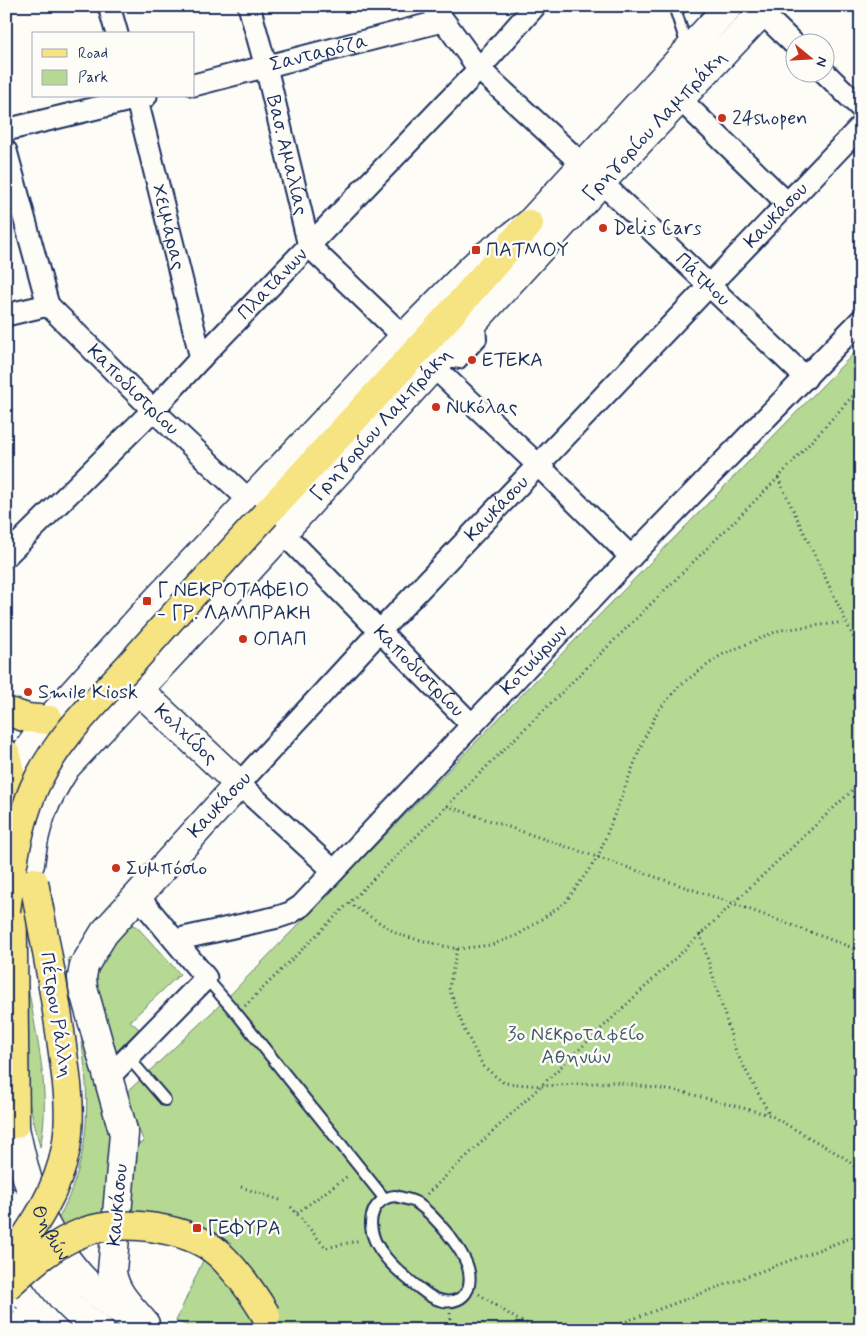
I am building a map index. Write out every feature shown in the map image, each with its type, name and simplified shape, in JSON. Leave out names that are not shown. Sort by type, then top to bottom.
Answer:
[{"type":"main road","name":"Γρηγορίου Λαμπράκη","points":[[8,774],[20,761],[49,720],[152,605],[266,516],[437,363],[480,316],[688,51],[729,6]]},
{"type":"main road","name":"Γρηγορίου Λαμπράκη","points":[[32,873],[33,836],[41,811],[66,767],[139,689],[266,516],[404,338],[485,256],[592,174],[680,99],[762,8]]},
{"type":"main road","points":[[6,910],[13,859],[21,822],[34,787],[50,758],[80,719],[448,317],[529,224]]},
{"type":"main road","name":"Κολχίδος","points":[[105,658],[240,784]]},
{"type":"main road","points":[[6,710],[28,718],[49,720]]},
{"type":"main road","points":[[8,774],[10,1120]]},
{"type":"main road","name":"Πέτρου Ράλλη","points":[[6,1265],[26,1238],[46,1204],[61,1167],[68,1136],[68,1105],[64,1057],[32,873],[8,774]]},
{"type":"main road","name":"Καυκάσου","points":[[150,1327],[120,1294],[114,1282],[112,1271],[124,1134],[83,988],[82,977],[84,966],[95,944],[104,933],[240,784]]},
{"type":"main road","name":"Θηβών","points":[[6,1094],[10,1120],[29,1184],[54,1242],[68,1263],[105,1301],[150,1327]]},
{"type":"main road","name":"Θηβών","points":[[6,1201],[31,1256],[46,1278],[65,1301],[100,1330]]},
{"type":"main road","points":[[6,1287],[46,1253],[84,1232],[109,1227],[146,1227],[184,1236],[206,1244],[219,1254],[250,1291],[266,1322]]},
{"type":"street","points":[[109,6],[116,32]]},
{"type":"street","name":"Βασ. Αμαλίας","points":[[249,6],[266,67],[308,246]]},
{"type":"street","name":"Πλατάνων","points":[[6,556],[154,410],[201,358],[479,69],[535,6]]},
{"type":"street","points":[[762,8],[784,33]]},
{"type":"street","name":"Σανταρόζα","points":[[195,85],[266,67],[438,14]]},
{"type":"street","name":"Πάτμου","points":[[438,14],[479,69],[806,378]]},
{"type":"street","points":[[834,82],[861,108]]},
{"type":"street","points":[[6,130],[135,98]]},
{"type":"street","name":"Χειμάρας","points":[[139,98],[201,358]]},
{"type":"street","points":[[680,99],[787,203]]},
{"type":"street","name":"Καυκάσου","points":[[240,784],[379,632],[861,126]]},
{"type":"street","points":[[6,151],[48,305],[6,315]]},
{"type":"street","points":[[308,246],[404,338]]},
{"type":"street","name":"Καποδιστρίου","points":[[48,305],[154,410],[266,516],[472,725]]},
{"type":"street","name":"Κοτυώρων","points":[[175,940],[290,913],[301,906],[631,557],[861,320]]},
{"type":"street","points":[[437,363],[631,557]]},
{"type":"street","name":"Κολχίδος","points":[[240,784],[334,872]]},
{"type":"street","points":[[108,1078],[206,978],[137,896]]},
{"type":"lane","points":[[682,6],[676,12],[688,51]]},
{"type":"lane","points":[[206,978],[384,1198]]},
{"type":"lane","points":[[128,1057],[165,1100]]},
{"type":"lane","points":[[395,1196],[417,1203],[443,1228],[465,1260],[470,1275],[468,1287],[462,1296],[453,1302],[448,1303],[435,1299],[412,1283],[382,1253],[373,1237],[372,1215],[378,1203],[384,1198],[395,1196]]},
{"type":"path","points":[[237,1014],[778,478],[861,387]]},
{"type":"path","points":[[778,478],[861,653]]},
{"type":"path","points":[[349,903],[399,935],[457,949],[491,945],[518,935],[565,903],[598,857],[643,741],[658,711],[680,686],[721,655],[780,630],[846,622]]},
{"type":"path","points":[[417,1203],[732,902],[861,782]]},
{"type":"path","points":[[447,806],[732,902],[861,951]]},
{"type":"path","points":[[700,934],[736,1052],[770,1116]]},
{"type":"path","points":[[457,949],[449,988],[464,1029],[484,1066],[504,1083],[540,1086],[613,1082],[682,1092],[770,1116],[845,1158],[861,1172]]},
{"type":"path","points":[[297,1213],[353,1172]]},
{"type":"path","points":[[241,1187],[280,1200]]},
{"type":"path","points":[[291,1207],[326,1248],[373,1237]]},
{"type":"path","points":[[603,1330],[861,1234]]},
{"type":"path","points":[[468,1287],[518,1320],[544,1330]]},
{"type":"green space","name":"3ο Νεκροταφείο Αθηνών","points":[[861,346],[861,1330],[277,1330],[278,1318],[245,1272],[126,1216],[131,1146],[144,1142],[125,1094],[225,1000]]},
{"type":"green space","points":[[128,923],[137,927],[180,974],[130,1021],[139,1029],[113,1055],[105,1046],[94,970]]},
{"type":"green space","points":[[72,957],[85,1033],[111,1105],[111,1217],[62,1232],[55,1225],[67,1201],[80,1163],[85,1137],[87,1104],[84,1062],[68,958]]},
{"type":"green space","points":[[26,984],[28,985],[44,1086],[43,1127],[40,1147],[28,1098]]},
{"type":"green space","points":[[204,1258],[224,1278],[243,1302],[252,1320],[252,1330],[197,1330],[176,1321]]},
{"type":"place","name":"24shopen","points":[[722,118]]},
{"type":"place","name":"Delis Cars","points":[[603,228]]},
{"type":"place","name":"ΠΑΤΜΟΥ","points":[[476,250]]},
{"type":"place","name":"ΕΤΕΚΑ","points":[[472,360]]},
{"type":"place","name":"Νικόλας","points":[[436,407]]},
{"type":"place","name":"Γ ΝΕΚΡΟΤΑΦΕΙΟ - ΓΡ. ΛΑΜΠΡΑΚΗ","points":[[147,601]]},
{"type":"place","name":"ΟΠΑΠ","points":[[243,639]]},
{"type":"place","name":"Smile Kiosk","points":[[28,692]]},
{"type":"place","name":"Συμπόσιο","points":[[116,868]]},
{"type":"place","name":"ΓΕΦΥΡΑ","points":[[197,1228]]}]
